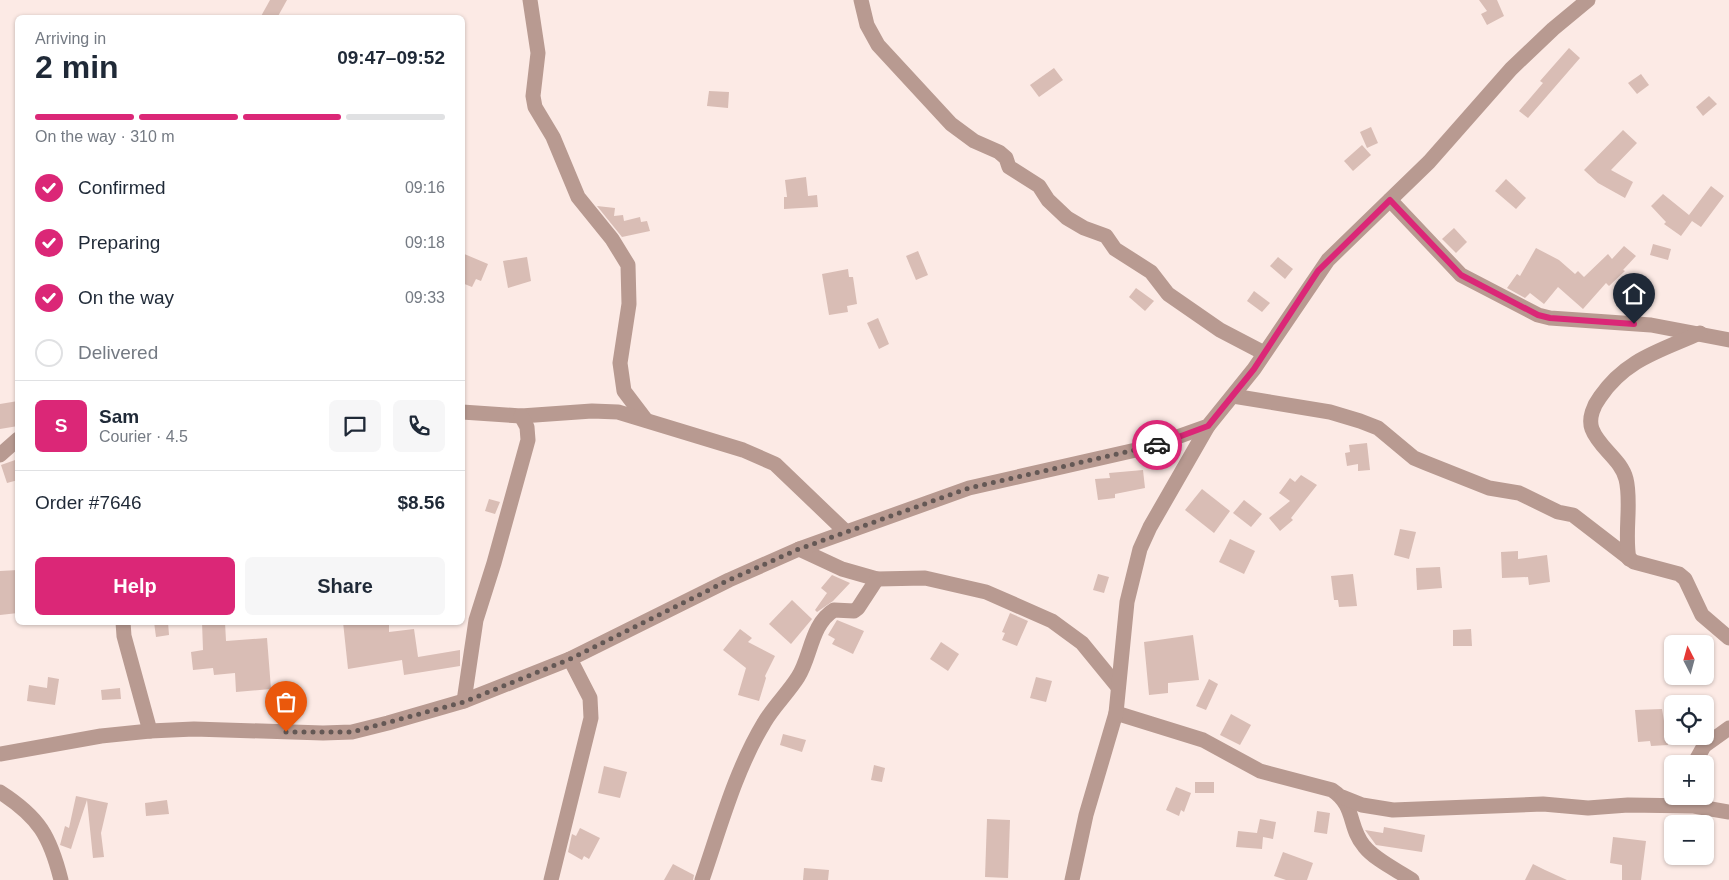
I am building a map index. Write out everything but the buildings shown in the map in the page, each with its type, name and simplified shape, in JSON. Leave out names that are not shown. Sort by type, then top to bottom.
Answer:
[{"type":"street","points":[[530,0],[538,53],[533,96],[535,107],[553,137],[578,197],[612,239],[628,266],[629,304],[620,363],[624,391],[646,420]]},
{"type":"street","points":[[861,0],[867,25],[878,45],[951,124],[974,141],[999,152],[1006,158],[1009,167],[1039,186],[1048,200],[1067,218],[1084,228],[1106,236],[1115,249],[1151,272],[1168,294],[1220,330],[1264,354]]},
{"type":"street","points":[[1072,880],[1086,815],[1116,713],[1127,602],[1140,548],[1208,426],[1264,354],[1318,271],[1429,162],[1511,69],[1553,29],[1588,0]]},
{"type":"street","points":[[1390,200],[1461,275],[1538,315],[1550,318],[1651,325],[1729,340]]},
{"type":"street","points":[[1629,559],[1626,480],[1619,466],[1592,430],[1592,414],[1595,404],[1609,383],[1631,364],[1700,333]]},
{"type":"street","points":[[1233,396],[1330,412],[1360,421],[1378,428],[1414,458],[1488,488],[1519,492],[1558,512],[1578,518],[1629,559],[1679,574],[1685,578],[1702,615],[1729,638]]},
{"type":"street","points":[[465,412],[521,416],[604,411],[618,412],[743,450],[774,464],[846,532]]},
{"type":"street","points":[[464,702],[476,620],[528,440],[527,427],[521,416]]},
{"type":"street","points":[[0,754],[101,736],[150,731],[194,729],[323,733],[352,732],[464,702],[570,659],[729,580],[799,549],[969,488],[1149,447],[1208,426]]},
{"type":"street","points":[[0,455],[15,442]]},
{"type":"street","points":[[799,549],[842,570],[877,579],[911,577],[938,580],[986,592],[1052,621],[1082,643],[1118,687]]},
{"type":"street","points":[[702,880],[734,787],[764,721],[798,677],[810,644],[825,618],[834,610],[854,611],[858,608],[877,579]]},
{"type":"street","points":[[122,625],[150,731]]},
{"type":"street","points":[[551,880],[591,718],[590,698],[570,659]]},
{"type":"street","points":[[1116,713],[1203,740],[1249,766],[1326,788],[1362,805],[1393,810],[1536,804],[1588,808],[1664,803]]},
{"type":"street","points":[[1699,755],[1704,746],[1729,728]]},
{"type":"street","points":[[0,792],[24,808],[44,833],[54,852],[61,880]]},
{"type":"street","points":[[1342,797],[1349,808],[1356,832],[1364,847],[1412,880]]},
{"type":"street","points":[[1707,805],[1729,812]]},
{"type":"way so far","points":[[286,732],[352,732],[464,702],[570,659],[729,580],[799,549],[969,488],[1157,445]]},
{"type":"route","points":[[1157,445],[1208,426],[1254,369],[1318,271],[1339,248],[1390,200],[1461,275],[1474,283],[1538,315],[1550,318],[1634,324]]}]
